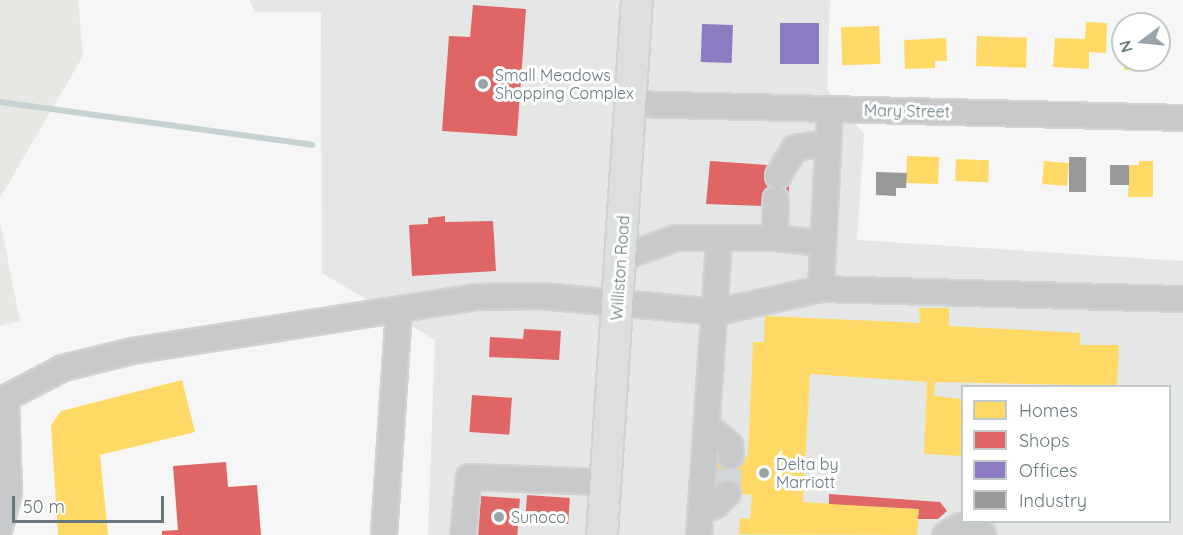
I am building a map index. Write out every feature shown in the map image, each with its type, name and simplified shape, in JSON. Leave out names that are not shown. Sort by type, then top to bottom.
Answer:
[{"type":"main road","name":"Williston Road","points":[[602,535],[637,0]]},
{"type":"street","name":"Mary Street","points":[[631,105],[1183,118]]},
{"type":"street","points":[[821,289],[826,143],[830,109]]},
{"type":"street","points":[[775,238],[777,187],[795,148],[826,143]]},
{"type":"street","points":[[621,258],[676,238],[775,238],[821,243]]},
{"type":"street","points":[[699,535],[717,312],[719,239]]},
{"type":"street","points":[[0,527],[9,493],[3,401],[63,368],[132,351],[399,312],[475,297],[541,296],[717,312],[821,289],[1183,299]]},
{"type":"street","points":[[384,535],[399,312]]},
{"type":"street","points":[[708,427],[730,445],[731,456]]},
{"type":"street","points":[[463,535],[469,477],[605,482]]},
{"type":"street","points":[[701,511],[728,493]]},
{"type":"street","points":[[945,535],[962,526],[983,535]]},
{"type":"shaded area","points":[[0,0],[78,0],[83,56],[0,198]]},
{"type":"shaded area","points":[[249,0],[830,0],[827,89],[864,134],[857,240],[1183,261],[1183,535],[428,535],[435,340],[322,273],[321,12],[255,12]]},
{"type":"shaded area","points":[[0,220],[20,321],[0,326]]},
{"type":"building: Homes","points":[[1086,22],[1107,23],[1106,53],[1089,52],[1089,69],[1053,67],[1055,38],[1085,39]]},
{"type":"building: Homes","points":[[879,26],[880,64],[842,65],[841,27]]},
{"type":"building: Homes","points":[[977,36],[1027,38],[1026,68],[976,66]]},
{"type":"building: Homes","points":[[946,38],[947,61],[935,61],[935,68],[905,69],[904,40]]},
{"type":"building: Homes","points":[[907,156],[939,157],[938,184],[906,183]]},
{"type":"building: Homes","points":[[956,159],[989,160],[988,182],[955,181]]},
{"type":"building: Homes","points":[[1044,161],[1069,163],[1067,186],[1042,184]]},
{"type":"building: Homes","points":[[1139,161],[1153,161],[1153,197],[1128,197],[1129,165],[1139,165]]},
{"type":"building: Homes","name":"Delta by Marriott","points":[[919,308],[949,308],[949,326],[1080,333],[1080,345],[1119,345],[1117,385],[935,382],[934,396],[961,399],[961,456],[924,454],[927,382],[810,374],[803,502],[919,509],[917,535],[739,534],[740,518],[750,519],[752,495],[714,492],[715,455],[748,457],[753,342],[764,342],[765,316],[920,323]]},
{"type":"building: Homes","points":[[182,380],[195,432],[100,455],[108,535],[58,535],[51,425],[61,411]]},
{"type":"building: Shops","name":"Small Meadows Shopping Complex","points":[[473,5],[526,9],[517,136],[442,131],[449,36],[470,37]]},
{"type":"building: Shops","points":[[710,161],[767,165],[766,175],[790,177],[788,199],[765,199],[765,206],[706,204]]},
{"type":"building: Shops","points":[[445,216],[445,222],[493,221],[496,271],[412,276],[409,225],[428,224],[428,218]]},
{"type":"building: Shops","points":[[524,329],[561,331],[559,360],[489,357],[490,337],[523,339]]},
{"type":"building: Shops","points":[[472,395],[512,398],[509,435],[469,432]]},
{"type":"building: Shops","points":[[226,462],[228,487],[257,485],[261,535],[162,535],[162,531],[178,530],[173,466]]},
{"type":"building: Shops","points":[[829,494],[940,502],[947,511],[938,519],[918,519],[919,509],[829,504]]},
{"type":"building: Shops","points":[[527,495],[570,498],[568,524],[525,521]]},
{"type":"building: Shops","name":"Sunoco","points":[[481,496],[520,499],[517,535],[478,535]]},
{"type":"building: Offices","points":[[780,23],[819,23],[819,64],[780,64]]},
{"type":"building: Offices","points":[[702,24],[733,25],[732,63],[701,62]]},
{"type":"building: Industry","points":[[1069,157],[1086,157],[1086,192],[1069,192]]},
{"type":"building: Industry","points":[[1110,165],[1129,165],[1129,185],[1110,185]]},
{"type":"building: Industry","points":[[876,172],[907,173],[906,188],[896,188],[896,196],[876,195]]},
{"type":"waterway","points":[[0,102],[312,145]]},
{"type":"tunnel","points":[[728,493],[731,456]]},
{"type":"place","name":"Small Meadows Shopping Complex","points":[[483,84]]},
{"type":"place","name":"Delta by Marriott","points":[[764,473]]},
{"type":"place","name":"Sunoco","points":[[499,517]]}]
